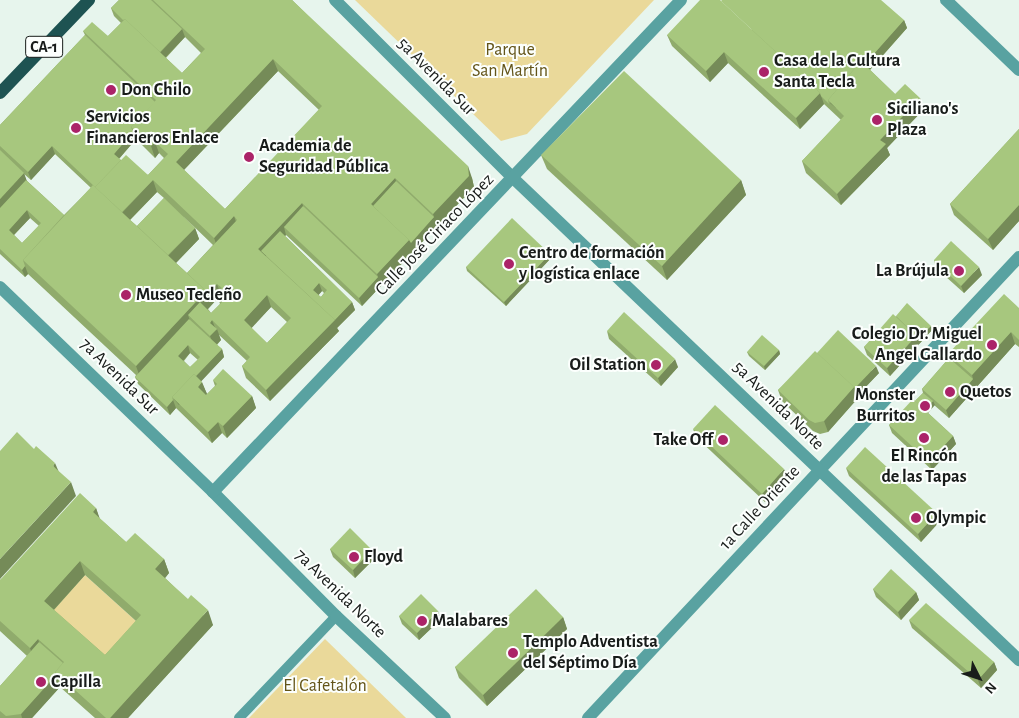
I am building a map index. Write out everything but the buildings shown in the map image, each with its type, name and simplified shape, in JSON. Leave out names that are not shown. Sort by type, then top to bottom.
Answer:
[{"type":"main road","name":"CA-1","points":[[0,93],[89,0]]},
{"type":"street","name":"5a Avenida Sur","points":[[335,0],[513,178]]},
{"type":"street","name":"Calle José Ciriaco López","points":[[213,492],[681,0]]},
{"type":"street","points":[[946,0],[1019,70]]},
{"type":"street","name":"5a Avenida Norte","points":[[513,178],[1019,660]]},
{"type":"street","name":"1a Calle Oriente","points":[[588,718],[1019,257]]},
{"type":"street","name":"7a Avenida Sur","points":[[0,286],[213,492]]},
{"type":"street","name":"7a Avenida Norte","points":[[213,492],[336,616],[444,718]]},
{"type":"lane","points":[[239,718],[336,616]]},
{"type":"green space","name":"Parque San Martín","points":[[355,0],[654,0],[527,134],[501,141]]},
{"type":"green space","points":[[85,575],[146,630],[110,669],[49,615]]},
{"type":"green space","name":"El Cafetalón","points":[[325,639],[406,718],[249,718]]},
{"type":"place","name":"Casa de la Cultura Santa Tecla","points":[[764,72]]},
{"type":"place","name":"Don Chilo","points":[[111,90]]},
{"type":"place","name":"Siciliano's Plaza","points":[[877,120]]},
{"type":"place","name":"Servicios Financieros Enlace","points":[[76,128]]},
{"type":"place","name":"Academia de Seguridad Pública","points":[[249,157]]},
{"type":"place","name":"Centro de formación y logística enlace","points":[[509,264]]},
{"type":"place","name":"La Brújula","points":[[959,271]]},
{"type":"place","name":"Museo Tecleño","points":[[126,295]]},
{"type":"place","name":"Colegio Dr. Miguel Angel Gallardo","points":[[992,345]]},
{"type":"place","name":"Oil Station","points":[[656,365]]},
{"type":"place","name":"Quetos","points":[[950,392]]},
{"type":"place","name":"Monster Burritos","points":[[925,406]]},
{"type":"place","name":"El Rincón de las Tapas","points":[[924,438]]},
{"type":"place","name":"Take Off","points":[[723,440]]},
{"type":"place","name":"Olympic","points":[[916,518]]},
{"type":"place","name":"Floyd","points":[[354,557]]},
{"type":"place","name":"Malabares","points":[[422,621]]},
{"type":"place","name":"Templo Adventista del Séptimo Día","points":[[513,653]]},
{"type":"place","name":"Capilla","points":[[41,682]]}]
